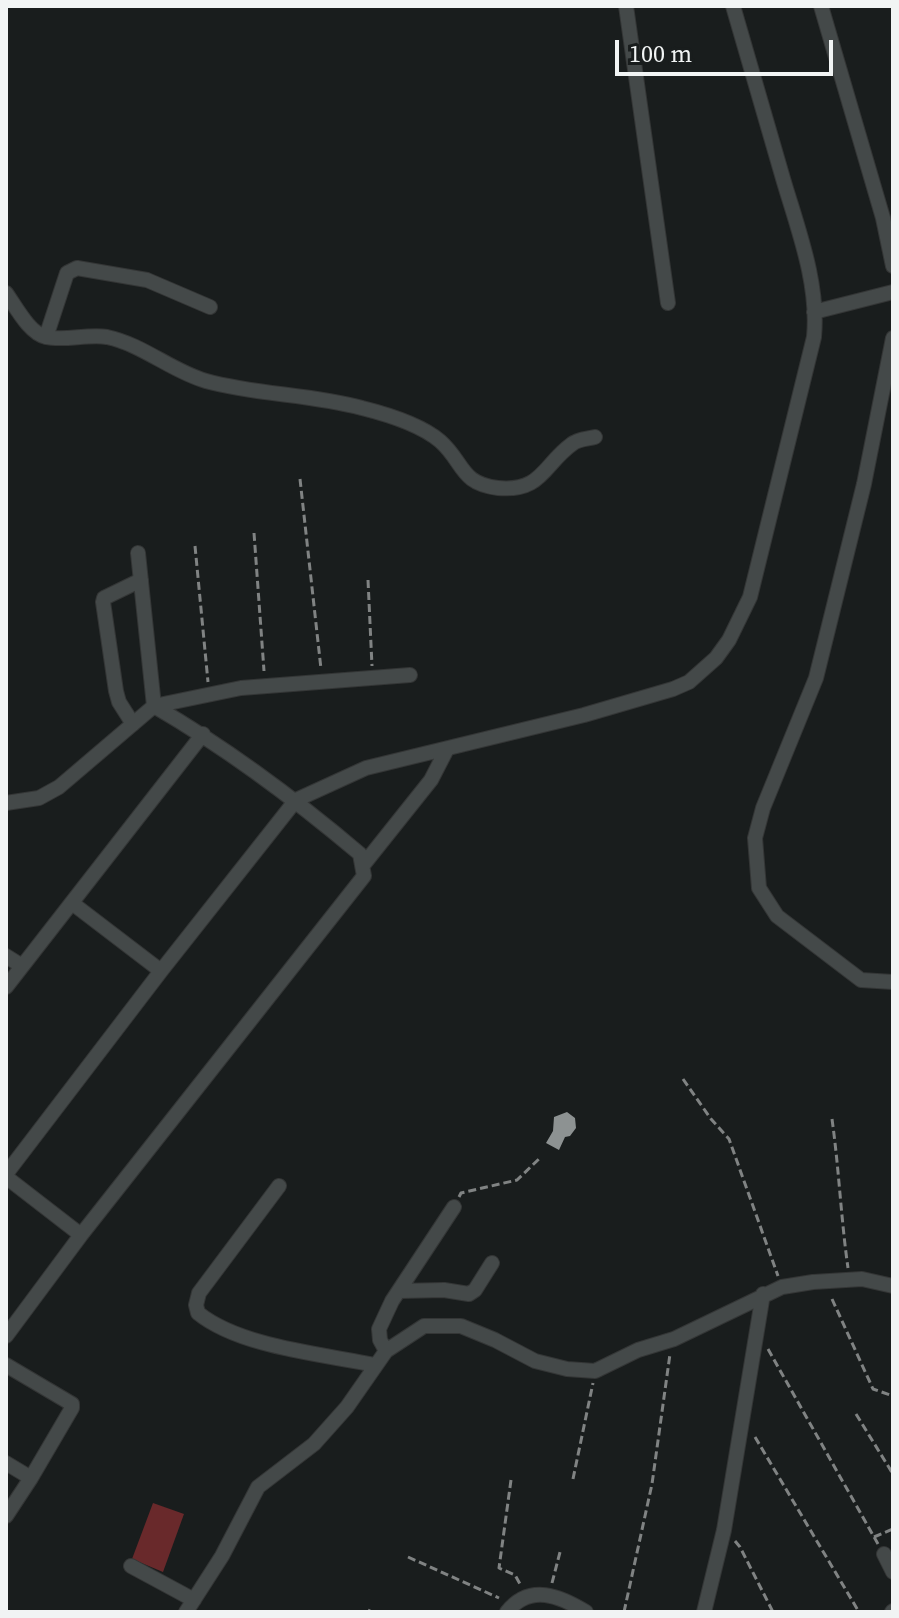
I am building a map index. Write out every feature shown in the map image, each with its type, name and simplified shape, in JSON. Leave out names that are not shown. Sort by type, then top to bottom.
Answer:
[{"type":"street","points":[[626,6],[668,303]]},
{"type":"street","points":[[81,1235],[6,1176],[161,971],[296,800],[366,768],[584,715],[673,689],[689,682],[716,658],[729,640],[750,597],[814,337],[813,288],[733,6]]},
{"type":"street","points":[[821,6],[883,218],[893,266]]},
{"type":"street","points":[[46,337],[67,273],[77,268],[147,280],[210,307]]},
{"type":"street","points":[[814,312],[893,292]]},
{"type":"street","points":[[6,293],[32,328],[46,337],[103,336],[133,343],[203,380],[235,388],[319,398],[364,409],[412,426],[440,441],[468,479],[476,484],[513,488],[534,483],[572,443],[595,437]]},
{"type":"street","points":[[893,338],[864,484],[816,678],[763,808],[755,838],[759,888],[777,916],[861,980],[884,984],[893,982]]},
{"type":"street","points":[[138,553],[154,706]]},
{"type":"street","points":[[133,724],[119,702],[103,602],[104,598],[141,580]]},
{"type":"street","points":[[6,803],[39,798],[59,787],[154,706],[241,688],[410,675]]},
{"type":"street","points":[[6,1336],[81,1235],[364,876],[360,854],[296,800],[203,734],[154,706]]},
{"type":"street","points":[[6,987],[203,734]]},
{"type":"street","points":[[364,864],[431,780],[447,749]]},
{"type":"street","points":[[72,903],[161,971]]},
{"type":"street","points":[[6,956],[22,966]]},
{"type":"street","points":[[279,1186],[199,1293],[198,1313],[224,1330],[256,1341],[375,1365]]},
{"type":"street","points":[[386,1351],[379,1329],[399,1291],[454,1207]]},
{"type":"street","points":[[399,1291],[444,1290],[469,1294],[475,1290],[492,1263]]},
{"type":"street","points":[[131,1566],[190,1606],[222,1556],[258,1487],[314,1444],[347,1407],[386,1351],[424,1326],[461,1326],[535,1361],[567,1369],[595,1371],[638,1350],[674,1339],[782,1287],[862,1279],[893,1286]]},
{"type":"street","points":[[704,1612],[724,1530],[763,1294]]},
{"type":"street","points":[[6,1365],[72,1404],[6,1516]]},
{"type":"street","points":[[6,1463],[31,1478]]},
{"type":"street","points":[[884,1554],[893,1572]]},
{"type":"street","points":[[510,1608],[527,1598],[549,1594],[579,1610]]},
{"type":"path","points":[[300,479],[322,681]]},
{"type":"path","points":[[254,533],[265,687]]},
{"type":"path","points":[[195,546],[209,694]]},
{"type":"path","points":[[368,580],[373,678]]},
{"type":"path","points":[[683,1079],[729,1139],[779,1278]]},
{"type":"path","points":[[832,1119],[848,1273]]},
{"type":"path","points":[[461,1193],[517,1180],[541,1157]]},
{"type":"path","points":[[832,1299],[873,1389],[893,1396]]},
{"type":"path","points":[[624,1612],[652,1484],[674,1339]]},
{"type":"path","points":[[767,1348],[884,1554]]},
{"type":"path","points":[[573,1479],[595,1371]]},
{"type":"path","points":[[856,1414],[893,1474]]},
{"type":"path","points":[[753,1434],[859,1612]]},
{"type":"path","points":[[511,1480],[499,1568],[515,1575]]},
{"type":"path","points":[[874,1537],[893,1529]]},
{"type":"path","points":[[724,1530],[740,1547],[773,1612]]},
{"type":"path","points":[[549,1594],[560,1552]]},
{"type":"path","points":[[408,1557],[510,1608]]},
{"type":"shaded area","points":[[153,1503],[184,1514],[163,1572],[132,1559]]},
{"type":"building","points":[[567,1112],[575,1118],[576,1128],[565,1137],[559,1150],[546,1143],[553,1131],[554,1117]]}]
